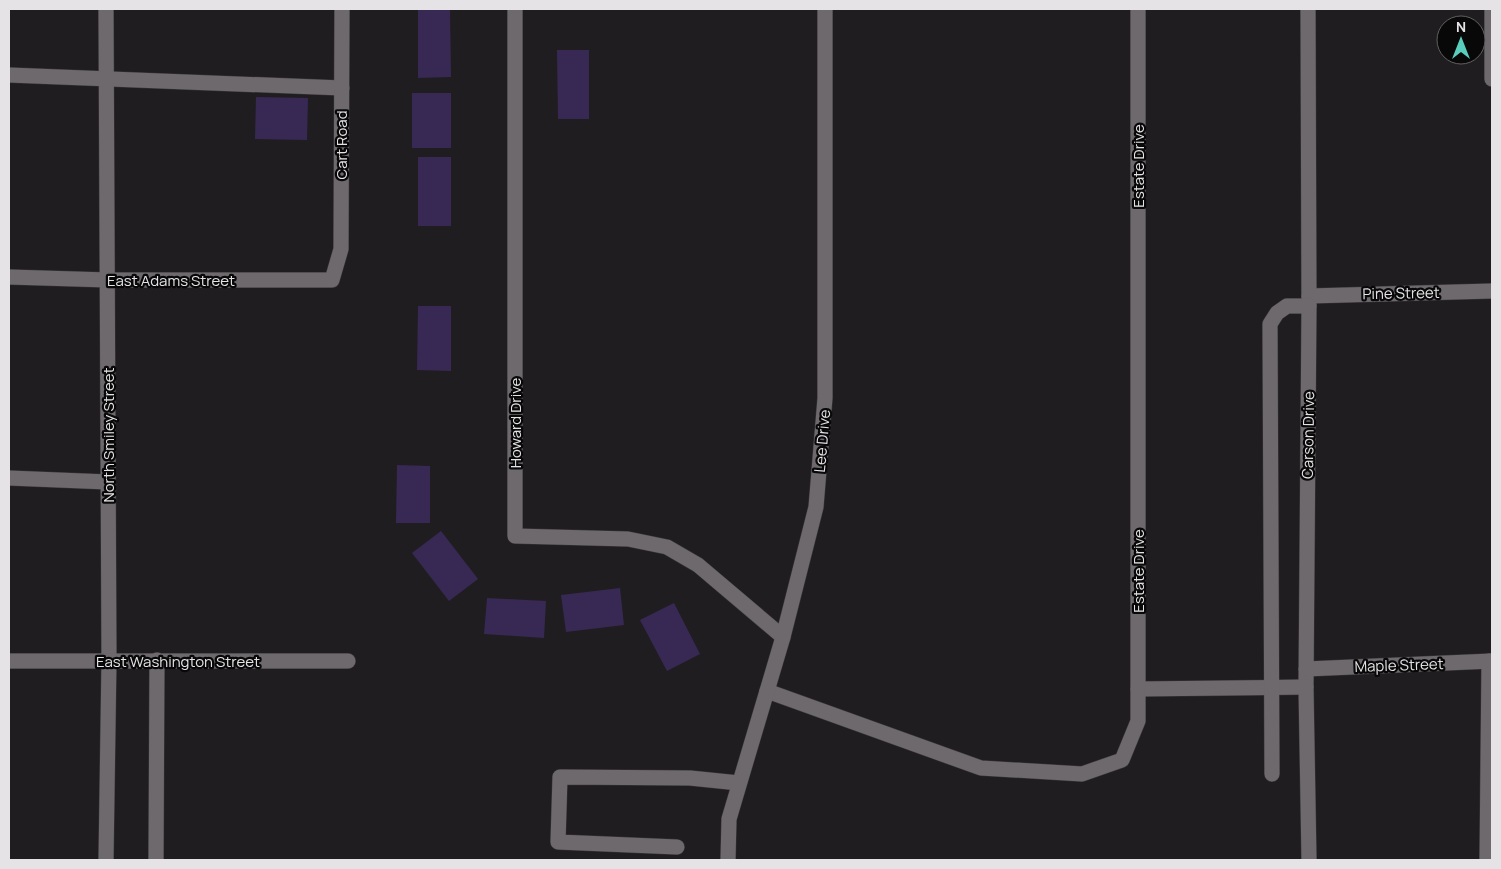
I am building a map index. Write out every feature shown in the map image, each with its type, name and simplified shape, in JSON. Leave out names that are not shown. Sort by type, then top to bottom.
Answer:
[{"type":"street","name":"North Smiley Street","points":[[106,9],[109,660],[106,860]]},
{"type":"street","name":"Cart Road","points":[[332,280],[341,249],[342,9]]},
{"type":"street","name":"Howard Drive","points":[[515,9],[515,536],[628,539],[667,547],[698,564],[783,637]]},
{"type":"street","name":"Lee Drive","points":[[728,860],[729,819],[783,637],[816,507],[825,398],[825,9]]},
{"type":"street","name":"Estate Drive","points":[[767,691],[981,768],[1082,774],[1122,760],[1138,721],[1138,9]]},
{"type":"street","name":"Carson Drive","points":[[1308,9],[1309,301],[1306,687],[1309,860]]},
{"type":"street","points":[[1492,9],[1492,79]]},
{"type":"street","points":[[9,75],[342,88]]},
{"type":"street","name":"East Adams Street","points":[[9,277],[108,280],[332,280]]},
{"type":"street","name":"Pine Street","points":[[1272,774],[1270,324],[1277,313],[1287,306],[1309,301],[1492,291]]},
{"type":"street","points":[[9,478],[108,482]]},
{"type":"street","points":[[156,860],[157,660]]},
{"type":"street","name":"East Washington Street","points":[[9,661],[348,661]]},
{"type":"street","points":[[1487,860],[1491,661]]},
{"type":"street","name":"Maple Street","points":[[1306,669],[1491,661]]},
{"type":"street","points":[[1138,690],[1271,686],[1306,687]]},
{"type":"street","points":[[678,847],[558,842],[560,777],[690,778],[740,783]]},
{"type":"building","points":[[418,9],[450,9],[451,77],[418,78]]},
{"type":"building","points":[[557,50],[589,50],[589,119],[558,119]]},
{"type":"building","points":[[412,93],[451,93],[451,148],[412,148]]},
{"type":"building","points":[[256,97],[308,98],[307,140],[255,139]]},
{"type":"building","points":[[418,157],[451,157],[451,226],[418,226]]},
{"type":"building","points":[[418,306],[451,306],[451,371],[417,370]]},
{"type":"building","points":[[397,465],[430,466],[430,523],[396,523]]},
{"type":"building","points":[[441,531],[478,579],[449,601],[412,553]]},
{"type":"building","points":[[620,588],[624,625],[566,632],[561,595]]},
{"type":"building","points":[[487,598],[546,601],[544,638],[484,634]]},
{"type":"building","points":[[674,603],[700,654],[667,671],[640,620]]}]
